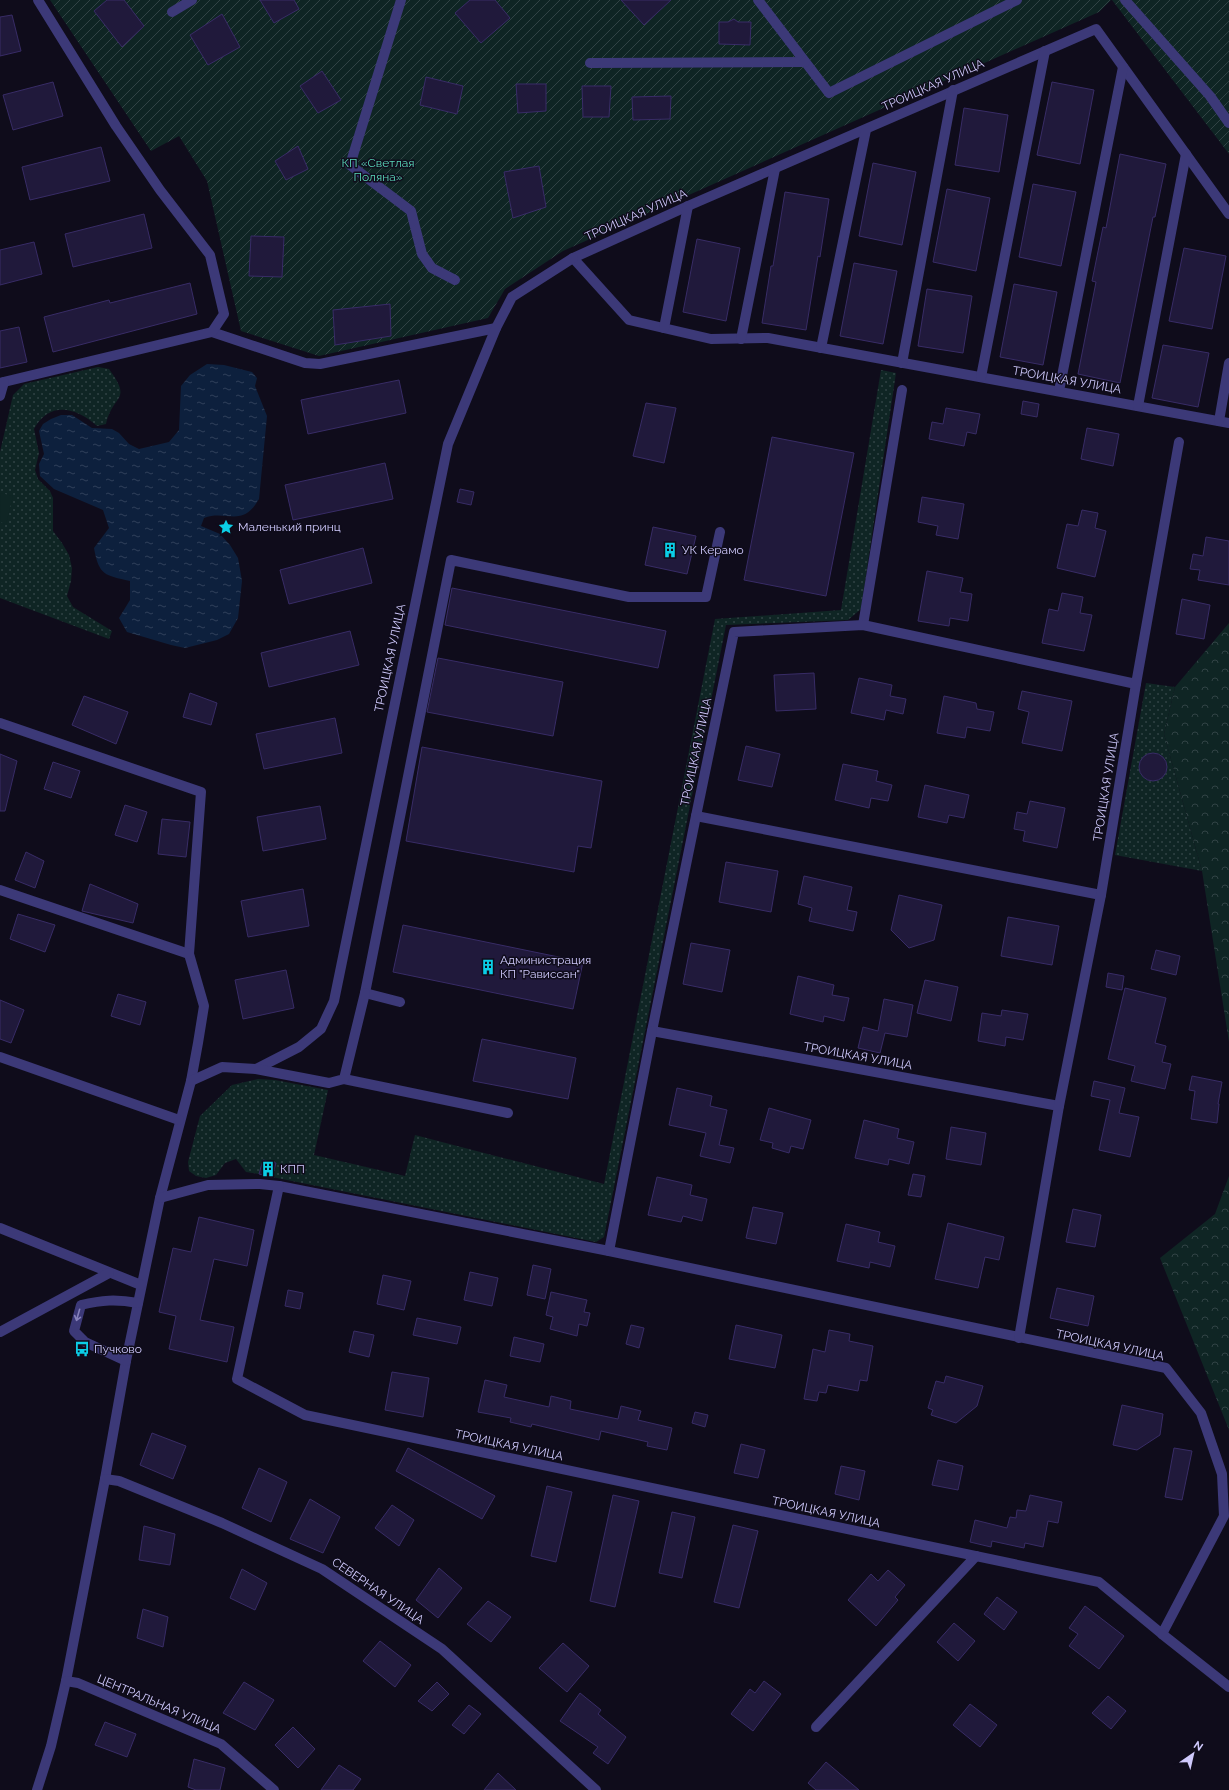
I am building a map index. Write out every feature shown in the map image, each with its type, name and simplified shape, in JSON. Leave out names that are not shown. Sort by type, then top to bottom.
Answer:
[{"type":"street","points":[[38,0],[116,126],[160,190],[210,255],[224,314],[212,332]]},
{"type":"street","points":[[172,12],[192,0]]},
{"type":"street","points":[[401,0],[350,165],[411,211],[422,254],[432,268],[455,280]]},
{"type":"street","points":[[758,0],[829,93],[1017,0]]},
{"type":"street","points":[[1125,0],[1210,96],[1229,123]]},
{"type":"street","name":"ТРОИЦКАЯ УЛИЦА","points":[[256,1069],[299,1047],[321,1029],[334,1001],[448,444],[496,328],[512,296],[573,258],[688,206],[1096,29],[1229,214]]},
{"type":"street","points":[[981,377],[1044,51]]},
{"type":"street","points":[[590,63],[805,62]]},
{"type":"street","points":[[1059,391],[1123,67]]},
{"type":"street","points":[[902,363],[953,90]]},
{"type":"street","points":[[821,348],[866,130]]},
{"type":"street","points":[[1138,406],[1186,154]]},
{"type":"street","points":[[741,339],[775,169]]},
{"type":"street","points":[[664,328],[688,206]]},
{"type":"street","name":"ТРОИЦКАЯ УЛИЦА","points":[[573,258],[629,320],[711,339],[768,338],[1224,422]]},
{"type":"street","points":[[0,396],[2,382],[212,332],[305,363],[320,364],[496,328]]},
{"type":"street","points":[[1224,422],[1229,362]]},
{"type":"street","points":[[863,625],[902,390]]},
{"type":"street","name":"ТРОИЦКАЯ УЛИЦА","points":[[1019,1338],[1059,1106],[1101,895],[1136,684],[1179,442]]},
{"type":"street","points":[[344,1079],[365,993],[451,560],[629,597],[706,597],[720,532]]},
{"type":"street","name":"ТРОИЦКАЯ УЛИЦА","points":[[608,1251],[734,632],[863,625],[1136,684]]},
{"type":"street","points":[[0,723],[201,792],[189,954],[204,1006],[198,1043],[191,1081],[179,1120],[141,1285],[66,1681],[51,1746],[37,1790]]},
{"type":"street","name":"ТРОИЦКАЯ УЛИЦА","points":[[696,816],[1101,895]]},
{"type":"street","points":[[0,890],[189,954]]},
{"type":"street","points":[[365,993],[400,1002]]},
{"type":"street","name":"ТРОИЦКАЯ УЛИЦА","points":[[652,1031],[1059,1106]]},
{"type":"street","points":[[0,1057],[179,1120]]},
{"type":"street","points":[[191,1081],[222,1067],[256,1069],[329,1083],[344,1079],[508,1113]]},
{"type":"street","name":"ТРОИЦКАЯ УЛИЦА","points":[[160,1198],[208,1185],[260,1184],[279,1186],[608,1251],[1166,1368],[1201,1413],[1222,1474],[1224,1516],[1162,1634]]},
{"type":"street","name":"ТРОИЦКАЯ УЛИЦА","points":[[279,1186],[237,1379],[305,1415],[1099,1582],[1229,1687]]},
{"type":"street","points":[[0,1228],[28,1238],[109,1273],[141,1285]]},
{"type":"street","points":[[0,1332],[109,1273]]},
{"type":"street","points":[[126,1361],[85,1342],[74,1331],[81,1305],[103,1300],[124,1300],[138,1303]]},
{"type":"street","name":"СЕВЕРНАЯ УЛИЦА","points":[[105,1479],[119,1481],[207,1517],[322,1569],[442,1649],[596,1790]]},
{"type":"street","points":[[816,1727],[976,1556]]},
{"type":"street","name":"ЦЕНТРАЛЬНАЯ УЛИЦА","points":[[66,1681],[78,1684],[221,1744],[274,1790]]},
{"type":"green space","name":"КП «Светлая Поляна»","points":[[50,0],[1111,0],[1099,12],[563,251],[505,289],[488,318],[319,356],[241,331],[207,181],[179,136],[151,151]]},
{"type":"green space","points":[[1112,0],[1229,0],[1229,154]]},
{"type":"green space","points":[[98,367],[109,369],[120,387],[119,397],[109,414],[106,424],[97,426],[72,411],[63,410],[47,414],[40,420],[34,429],[39,453],[35,470],[38,479],[50,491],[53,498],[53,531],[69,555],[72,568],[71,581],[67,596],[73,607],[112,631],[109,639],[0,598],[0,452],[13,395],[24,384]]},
{"type":"green space","points":[[881,370],[896,373],[861,609],[848,620],[726,625],[604,1237],[596,1242],[272,1177],[276,1163],[263,1160],[259,1174],[246,1172],[236,1159],[225,1163],[216,1175],[206,1178],[196,1176],[189,1171],[188,1162],[200,1116],[232,1085],[258,1079],[275,1080],[328,1090],[314,1155],[405,1176],[415,1135],[604,1184],[715,619],[841,610]]},
{"type":"green space","points":[[1,493],[13,496],[6,524],[0,522]]},
{"type":"green space","points":[[1229,623],[1229,1042],[1202,871],[1164,734],[1175,687]]},
{"type":"green space","points":[[1146,683],[1175,687],[1164,734],[1202,871],[1115,855]]},
{"type":"green space","points":[[1229,1176],[1229,1430],[1160,1258],[1215,1214]]},
{"type":"water","points":[[207,364],[224,365],[252,372],[257,378],[255,386],[267,416],[259,499],[253,508],[240,516],[219,515],[204,518],[201,526],[220,534],[230,545],[238,558],[242,581],[238,618],[229,634],[217,640],[185,648],[127,632],[119,618],[130,600],[130,581],[104,573],[98,564],[94,548],[109,528],[103,510],[54,489],[40,476],[39,464],[44,454],[39,431],[43,424],[51,419],[61,415],[72,415],[92,428],[112,429],[119,433],[129,444],[139,449],[169,442],[179,430],[181,386],[190,375]]},
{"type":"building","points":[[107,0],[124,0],[144,26],[122,47],[94,11]]},
{"type":"building","points":[[260,0],[294,0],[299,9],[274,23]]},
{"type":"building","points":[[470,0],[495,0],[510,18],[481,43],[455,13]]},
{"type":"building","points":[[621,0],[671,0],[644,25]]},
{"type":"building","points":[[222,14],[240,47],[208,65],[190,35]]},
{"type":"building","points":[[12,15],[21,51],[0,56],[0,17]]},
{"type":"building","points":[[734,19],[738,22],[751,22],[750,45],[719,44],[719,22],[728,22]]},
{"type":"building","points":[[322,71],[341,100],[318,113],[300,86]]},
{"type":"building","points":[[426,77],[463,86],[457,114],[420,105]]},
{"type":"building","points":[[53,82],[63,116],[13,130],[3,95]]},
{"type":"building","points":[[1052,82],[1094,90],[1080,164],[1037,155]]},
{"type":"building","points":[[516,84],[546,84],[546,111],[518,113]]},
{"type":"building","points":[[582,86],[611,86],[609,117],[583,117]]},
{"type":"building","points":[[671,96],[670,119],[633,120],[632,97]]},
{"type":"building","points":[[964,108],[1008,115],[999,172],[955,165]]},
{"type":"building","points":[[298,146],[308,169],[286,180],[275,161]]},
{"type":"building","points":[[101,147],[110,181],[30,200],[22,167]]},
{"type":"building","points":[[1120,154],[1166,164],[1155,217],[1153,217],[1120,383],[1078,374],[1096,282],[1092,281],[1103,227],[1106,228]]},
{"type":"building","points":[[873,163],[916,172],[902,245],[859,236]]},
{"type":"building","points":[[539,166],[546,207],[513,218],[504,172]]},
{"type":"building","points":[[1033,184],[1076,192],[1061,266],[1019,257]]},
{"type":"building","points":[[947,189],[990,198],[976,271],[933,262]]},
{"type":"building","points":[[785,192],[829,199],[806,330],[762,323]]},
{"type":"building","points":[[144,214],[152,248],[73,267],[65,234]]},
{"type":"building","points":[[251,236],[284,237],[282,277],[249,276]]},
{"type":"building","points":[[697,239],[740,248],[726,321],[683,312]]},
{"type":"building","points":[[34,242],[42,274],[0,285],[0,250]]},
{"type":"building","points":[[1184,248],[1226,256],[1212,329],[1169,321]]},
{"type":"building","points":[[854,263],[897,271],[883,344],[840,336]]},
{"type":"building","points":[[190,283],[197,314],[53,352],[44,317],[109,300],[110,303]]},
{"type":"building","points":[[1014,284],[1057,292],[1043,365],[1000,357]]},
{"type":"building","points":[[927,289],[972,296],[963,353],[918,346]]},
{"type":"building","points":[[390,304],[391,336],[335,345],[333,310]]},
{"type":"building","points":[[19,327],[27,362],[0,368],[0,331]]},
{"type":"building","points":[[1163,345],[1209,353],[1198,407],[1152,398]]},
{"type":"building","points":[[399,380],[406,413],[308,434],[301,400]]},
{"type":"building","points":[[1023,401],[1039,404],[1037,417],[1021,414]]},
{"type":"building","points":[[646,403],[676,408],[664,463],[633,456]]},
{"type":"building","points":[[946,408],[980,414],[976,434],[967,432],[964,446],[929,439],[932,422],[943,424]]},
{"type":"building","points":[[1087,428],[1119,434],[1113,466],[1081,459]]},
{"type":"building","points":[[772,437],[854,453],[826,596],[744,580]]},
{"type":"building","points":[[385,463],[393,499],[293,520],[285,485]]},
{"type":"building","points":[[460,489],[474,492],[471,505],[457,502]]},
{"type":"building","points":[[922,497],[964,504],[958,539],[936,535],[938,526],[918,522]]},
{"type":"building","points":[[1082,510],[1098,513],[1095,528],[1106,531],[1095,577],[1057,568],[1067,524],[1078,526]]},
{"type":"building","name":"УК Керамо","points":[[653,527],[696,536],[687,574],[645,565]]},
{"type":"building","points":[[1206,537],[1229,541],[1229,585],[1198,580],[1200,570],[1190,569],[1193,554],[1203,556]]},
{"type":"building","points":[[363,548],[372,583],[289,604],[280,570]]},
{"type":"building","points":[[927,571],[963,578],[960,592],[972,594],[968,621],[950,618],[949,626],[918,621]]},
{"type":"building","points":[[452,588],[666,631],[658,668],[445,625]]},
{"type":"building","points":[[1062,593],[1083,597],[1080,613],[1092,615],[1084,651],[1042,643],[1049,609],[1058,611]]},
{"type":"building","points":[[1182,599],[1210,605],[1204,639],[1176,634]]},
{"type":"building","points":[[350,631],[359,665],[269,687],[261,653]]},
{"type":"building","points":[[438,658],[563,682],[553,736],[427,712]]},
{"type":"building","points":[[814,673],[816,709],[776,711],[774,675]]},
{"type":"building","points":[[859,678],[892,685],[890,696],[906,699],[903,714],[886,710],[884,720],[851,713]]},
{"type":"building","points":[[1022,691],[1072,701],[1062,751],[1022,743],[1029,712],[1018,709]]},
{"type":"building","points":[[190,693],[217,703],[211,725],[183,717]]},
{"type":"building","points":[[84,696],[128,712],[116,744],[72,725]]},
{"type":"building","points":[[944,696],[976,703],[977,709],[994,712],[990,731],[967,727],[965,738],[937,733]]},
{"type":"building","points":[[335,718],[342,753],[264,769],[256,734]]},
{"type":"building","points":[[746,746],[780,754],[772,787],[738,780]]},
{"type":"building","points":[[422,747],[602,781],[591,848],[578,846],[574,872],[406,841]]},
{"type":"building","points":[[1153,753],[1163,757],[1167,767],[1163,777],[1153,781],[1143,777],[1139,767],[1143,757]]},
{"type":"building","points":[[0,754],[17,761],[5,811],[0,811]]},
{"type":"building","points":[[53,762],[80,771],[71,798],[44,789]]},
{"type":"building","points":[[843,764],[878,771],[876,781],[892,785],[888,801],[871,798],[869,808],[835,800]]},
{"type":"building","points":[[925,785],[969,795],[964,818],[949,815],[947,823],[918,817]]},
{"type":"building","points":[[1030,801],[1065,808],[1057,848],[1023,841],[1025,831],[1014,829],[1017,812],[1027,814]]},
{"type":"building","points":[[125,805],[147,812],[137,842],[115,835]]},
{"type":"building","points":[[320,806],[326,839],[263,851],[257,817]]},
{"type":"building","points":[[162,819],[190,822],[186,857],[158,854]]},
{"type":"building","points":[[26,852],[44,861],[35,888],[15,880]]},
{"type":"building","points":[[726,862],[778,871],[771,912],[719,902]]},
{"type":"building","points":[[804,876],[852,887],[847,910],[857,912],[853,931],[809,921],[812,908],[798,904]]},
{"type":"building","points":[[90,884],[138,904],[133,923],[82,911]]},
{"type":"building","points":[[303,889],[309,926],[248,937],[241,901]]},
{"type":"building","points":[[899,895],[942,905],[934,940],[909,948],[891,930]]},
{"type":"building","points":[[18,914],[55,925],[45,952],[10,939]]},
{"type":"building","points":[[1008,917],[1059,926],[1052,965],[1001,956]]},
{"type":"building","name":"Администрация КП \"Рависсан\"","points":[[403,925],[583,962],[573,1009],[393,972]]},
{"type":"building","points":[[691,943],[730,950],[722,992],[683,984]]},
{"type":"building","points":[[1156,950],[1180,956],[1176,975],[1151,969]]},
{"type":"building","points":[[286,970],[294,1008],[243,1019],[235,980]]},
{"type":"building","points":[[1108,973],[1124,976],[1122,990],[1106,987]]},
{"type":"building","points":[[798,976],[834,985],[832,995],[849,998],[844,1021],[824,1016],[823,1022],[790,1014]]},
{"type":"building","points":[[925,980],[958,987],[951,1021],[917,1013]]},
{"type":"building","points":[[1125,988],[1166,998],[1155,1043],[1166,1046],[1162,1062],[1171,1064],[1165,1089],[1131,1081],[1135,1066],[1108,1059]]},
{"type":"building","points":[[118,994],[146,1002],[140,1025],[111,1016]]},
{"type":"building","points":[[884,999],[913,1005],[907,1037],[885,1033],[880,1053],[858,1048],[863,1027],[878,1031]]},
{"type":"building","points":[[0,1000],[24,1010],[11,1043],[0,1039]]},
{"type":"building","points":[[1002,1010],[1028,1014],[1023,1040],[1006,1037],[1005,1046],[978,1041],[982,1013],[1001,1016]]},
{"type":"building","points":[[482,1039],[576,1058],[568,1099],[473,1081]]},
{"type":"building","points":[[1192,1076],[1222,1082],[1218,1104],[1217,1123],[1191,1119],[1195,1091],[1189,1090]]},
{"type":"building","points":[[1094,1081],[1125,1088],[1119,1113],[1139,1117],[1130,1157],[1099,1150],[1110,1100],[1091,1096]]},
{"type":"building","points":[[677,1088],[712,1096],[710,1106],[727,1110],[719,1145],[734,1148],[730,1163],[700,1156],[706,1133],[669,1125]]},
{"type":"building","points":[[769,1108],[811,1120],[803,1149],[791,1146],[789,1153],[772,1148],[773,1143],[760,1140]]},
{"type":"building","points":[[864,1120],[899,1129],[897,1138],[914,1142],[909,1164],[889,1159],[888,1165],[855,1158]]},
{"type":"building","points":[[951,1127],[986,1133],[981,1165],[946,1159]]},
{"type":"building","name":"КПП","points":[[263,1160],[276,1163],[272,1177],[259,1174]]},
{"type":"building","points":[[913,1174],[925,1176],[921,1197],[908,1195]]},
{"type":"building","points":[[657,1177],[692,1185],[690,1195],[707,1199],[702,1221],[683,1216],[681,1222],[648,1215]]},
{"type":"building","points":[[753,1207],[783,1213],[776,1244],[746,1238]]},
{"type":"building","points":[[1073,1209],[1101,1215],[1095,1247],[1066,1242]]},
{"type":"building","points":[[199,1217],[254,1230],[247,1266],[214,1259],[200,1320],[234,1327],[227,1362],[169,1349],[176,1316],[159,1312],[173,1248],[191,1252]]},
{"type":"building","points":[[948,1223],[1004,1237],[999,1260],[985,1257],[978,1288],[935,1279]]},
{"type":"building","points":[[846,1224],[880,1232],[878,1242],[895,1246],[890,1267],[870,1262],[869,1268],[837,1261]]},
{"type":"building","points":[[533,1265],[551,1269],[545,1299],[527,1295]]},
{"type":"building","points":[[470,1272],[498,1278],[492,1306],[464,1300]]},
{"type":"building","points":[[383,1275],[411,1281],[404,1310],[377,1304]]},
{"type":"building","points":[[1057,1288],[1094,1296],[1088,1326],[1050,1318]]},
{"type":"building","points":[[288,1290],[303,1293],[300,1309],[285,1306]]},
{"type":"building","points":[[551,1292],[587,1300],[584,1312],[590,1313],[587,1326],[579,1324],[577,1336],[550,1329],[553,1317],[546,1315]]},
{"type":"building","points":[[417,1318],[461,1327],[457,1344],[413,1335]]},
{"type":"building","points":[[631,1325],[644,1328],[639,1348],[626,1344]]},
{"type":"building","points":[[736,1325],[782,1335],[775,1368],[729,1359]]},
{"type":"building","points":[[829,1330],[850,1334],[849,1341],[873,1346],[867,1381],[860,1380],[858,1391],[828,1385],[826,1393],[819,1392],[817,1401],[804,1399],[813,1349],[825,1352]]},
{"type":"building","points":[[354,1331],[374,1335],[369,1357],[349,1352]]},
{"type":"building","points":[[514,1337],[544,1344],[540,1362],[510,1356]]},
{"type":"building","points":[[392,1372],[429,1378],[423,1417],[385,1410]]},
{"type":"building","points":[[946,1376],[983,1386],[977,1406],[956,1423],[931,1415],[933,1410],[928,1408],[936,1381],[944,1383]]},
{"type":"building","points":[[485,1380],[507,1385],[504,1397],[549,1407],[551,1396],[571,1401],[570,1409],[618,1419],[621,1406],[641,1411],[638,1420],[672,1428],[667,1450],[647,1446],[648,1442],[601,1431],[599,1440],[532,1424],[531,1427],[510,1422],[511,1418],[478,1412]]},
{"type":"building","points":[[1122,1405],[1163,1414],[1160,1435],[1137,1450],[1113,1445]]},
{"type":"building","points":[[695,1412],[708,1415],[705,1427],[692,1423]]},
{"type":"building","points":[[152,1433],[186,1446],[173,1479],[140,1465]]},
{"type":"building","points":[[741,1444],[765,1450],[758,1478],[734,1473]]},
{"type":"building","points":[[408,1448],[495,1496],[482,1519],[396,1471]]},
{"type":"building","points":[[1174,1448],[1192,1451],[1182,1500],[1165,1497]]},
{"type":"building","points":[[938,1460],[963,1466],[958,1490],[932,1485]]},
{"type":"building","points":[[841,1466],[865,1471],[859,1500],[835,1494]]},
{"type":"building","points":[[259,1468],[287,1482],[271,1522],[242,1508]]},
{"type":"building","points":[[547,1486],[572,1492],[556,1562],[531,1556]]},
{"type":"building","points":[[613,1495],[639,1501],[615,1607],[590,1601]]},
{"type":"building","points":[[1030,1495],[1062,1502],[1058,1523],[1048,1521],[1043,1547],[1025,1543],[1024,1548],[992,1541],[991,1547],[970,1542],[975,1520],[1007,1528],[1010,1517],[1016,1518],[1017,1510],[1026,1511]]},
{"type":"building","points":[[310,1499],[340,1517],[323,1553],[290,1539]]},
{"type":"building","points":[[392,1505],[414,1520],[399,1546],[375,1528]]},
{"type":"building","points":[[672,1512],[695,1517],[682,1578],[659,1573]]},
{"type":"building","points":[[733,1525],[758,1531],[739,1608],[714,1602]]},
{"type":"building","points":[[144,1526],[175,1534],[170,1565],[139,1560]]},
{"type":"building","points":[[439,1568],[462,1588],[438,1618],[416,1600]]},
{"type":"building","points":[[242,1569],[267,1583],[255,1610],[230,1598]]},
{"type":"building","points":[[888,1570],[905,1585],[895,1597],[898,1600],[876,1626],[848,1600],[871,1574],[878,1581]]},
{"type":"building","points":[[997,1597],[1017,1612],[1004,1630],[984,1614]]},
{"type":"building","points":[[488,1601],[511,1617],[491,1642],[467,1624]]},
{"type":"building","points":[[1085,1606],[1124,1636],[1099,1669],[1069,1646],[1078,1634],[1069,1628]]},
{"type":"building","points":[[143,1609],[168,1617],[163,1647],[137,1638]]},
{"type":"building","points":[[954,1623],[975,1641],[958,1661],[937,1642]]},
{"type":"building","points":[[380,1641],[411,1665],[395,1687],[363,1661]]},
{"type":"building","points":[[563,1643],[589,1666],[567,1692],[539,1668]]},
{"type":"building","points":[[764,1681],[781,1694],[753,1731],[731,1714],[750,1689],[755,1693]]},
{"type":"building","points":[[244,1682],[274,1700],[255,1730],[223,1713]]},
{"type":"building","points":[[437,1682],[449,1694],[432,1711],[418,1701]]},
{"type":"building","points":[[580,1693],[601,1710],[598,1714],[626,1737],[608,1764],[593,1753],[598,1747],[560,1721]]},
{"type":"building","points":[[1108,1696],[1126,1711],[1111,1729],[1092,1713]]},
{"type":"building","points":[[970,1704],[997,1725],[980,1747],[953,1725]]},
{"type":"building","points":[[469,1705],[481,1714],[464,1734],[452,1725]]},
{"type":"building","points":[[105,1722],[136,1734],[127,1757],[95,1745]]},
{"type":"building","points":[[293,1727],[315,1749],[298,1768],[275,1745]]},
{"type":"building","points":[[194,1759],[225,1768],[220,1790],[196,1790],[188,1787]]},
{"type":"building","points":[[826,1762],[859,1790],[816,1790],[808,1783]]},
{"type":"building","points":[[339,1765],[361,1779],[353,1790],[321,1790]]},
{"type":"building","points":[[498,1773],[516,1790],[484,1790]]},
{"type":"place","name":"Маленький принц","points":[[226,527]]},
{"type":"place","name":"УК Керамо","points":[[670,550]]},
{"type":"place","name":"Администрация КП \"Рависсан\"","points":[[488,967]]},
{"type":"place","name":"КПП","points":[[268,1169]]},
{"type":"place","name":"Пучково","points":[[82,1349]]}]
